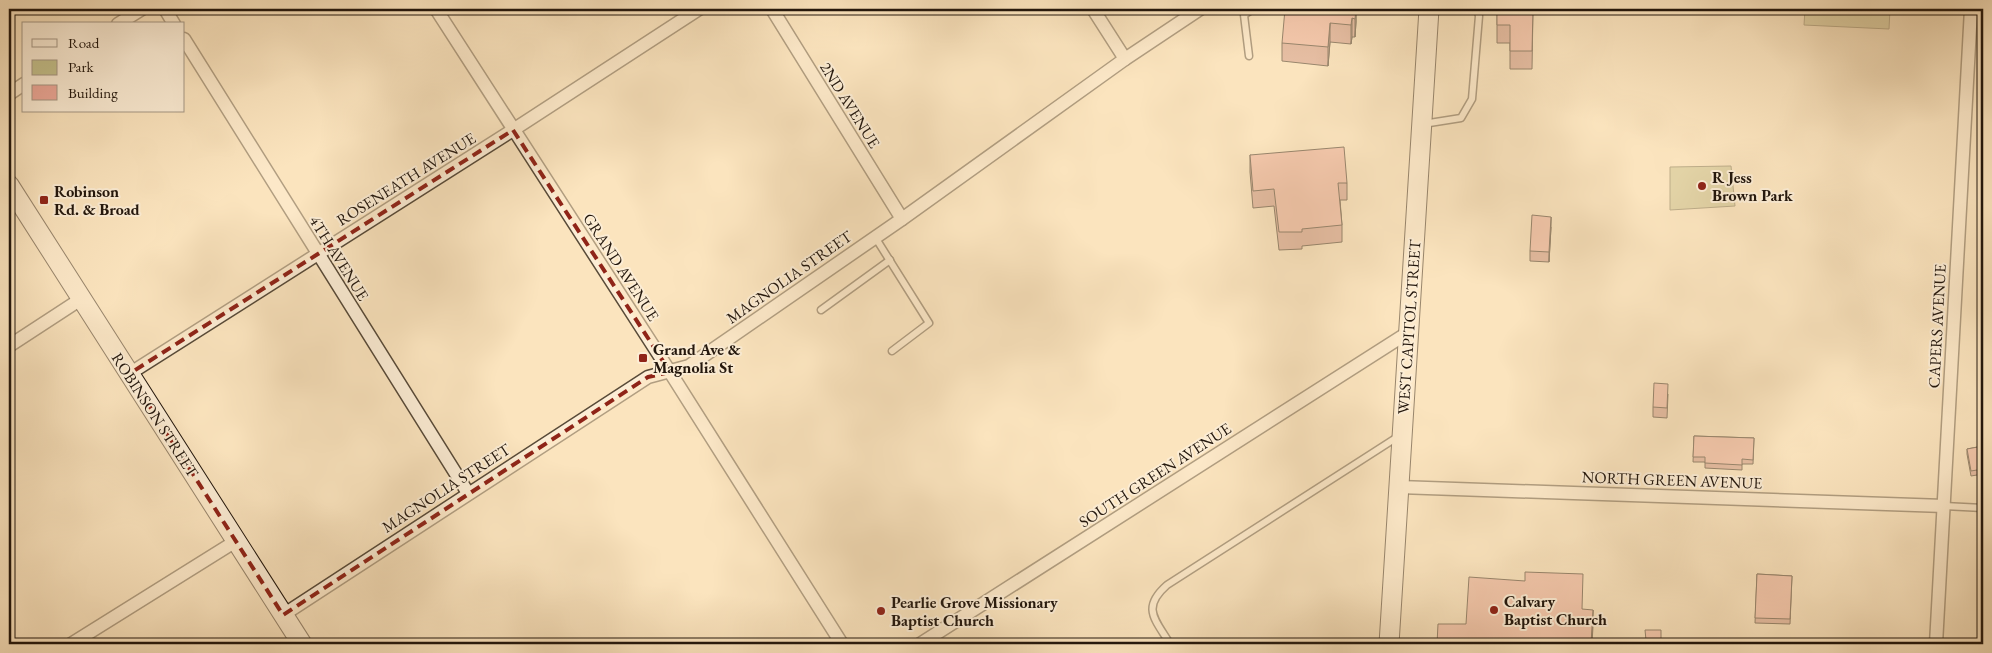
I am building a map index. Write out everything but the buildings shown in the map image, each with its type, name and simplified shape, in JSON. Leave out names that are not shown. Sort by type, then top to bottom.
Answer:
[{"type":"main road","name":"WEST CAPITOL STREET","points":[[1389,644],[1429,9]]},
{"type":"main road","name":"ROBINSON STREET","points":[[9,185],[302,644]]},
{"type":"street","points":[[121,22],[142,9]]},
{"type":"street","points":[[165,9],[173,22]]},
{"type":"street","name":"GRAND AVENUE","points":[[436,9],[670,372],[842,644]]},
{"type":"street","name":"ROSENEATH AVENUE","points":[[129,374],[513,130],[699,9]]},
{"type":"street","name":"2ND AVENUE","points":[[772,9],[902,219]]},
{"type":"street","points":[[1093,9],[1125,59]]},
{"type":"street","name":"MAGNOLIA STREET","points":[[283,615],[648,377],[690,366],[902,219],[1125,59],[1200,9]]},
{"type":"street","name":"CAPERS AVENUE","points":[[1936,644],[1971,9]]},
{"type":"street","name":"4TH AVENUE","points":[[185,41],[468,493]]},
{"type":"street","points":[[9,94],[22,85]]},
{"type":"street","points":[[9,346],[81,299]]},
{"type":"street","name":"SOUTH GREEN AVENUE","points":[[920,644],[1409,332]]},
{"type":"street","name":"NORTH GREEN AVENUE","points":[[1399,487],[1944,506]]},
{"type":"street","points":[[71,644],[236,541]]},
{"type":"lane","points":[[1248,56],[1243,12],[1253,9]]},
{"type":"lane","points":[[1422,124],[1461,118],[1472,99],[1479,16],[1477,9]]},
{"type":"lane","points":[[874,237],[929,323],[892,351]]},
{"type":"lane","points":[[820,310],[890,260]]},
{"type":"lane","points":[[1170,644],[1154,618],[1151,606],[1156,594],[1167,585],[1402,434]]},
{"type":"lane","points":[[1944,506],[1983,508]]},
{"type":"highlighted area","points":[[513,130],[670,372],[648,377],[283,615],[129,374]]},
{"type":"green space","points":[[1805,9],[1890,9],[1889,29],[1804,25]]},
{"type":"green space","name":"R Jess Brown Park","points":[[1731,166],[1735,206],[1670,210],[1670,167]]},
{"type":"place","name":"R Jess Brown Park","points":[[1702,186]]},
{"type":"place","name":"Robinson Rd. & Broad","points":[[44,200]]},
{"type":"place","name":"Grand Ave & Magnolia St","points":[[643,358]]},
{"type":"place","name":"Calvary Baptist Church","points":[[1494,610]]},
{"type":"place","name":"Pearlie Grove Missionary Baptist Church","points":[[881,611]]}]
